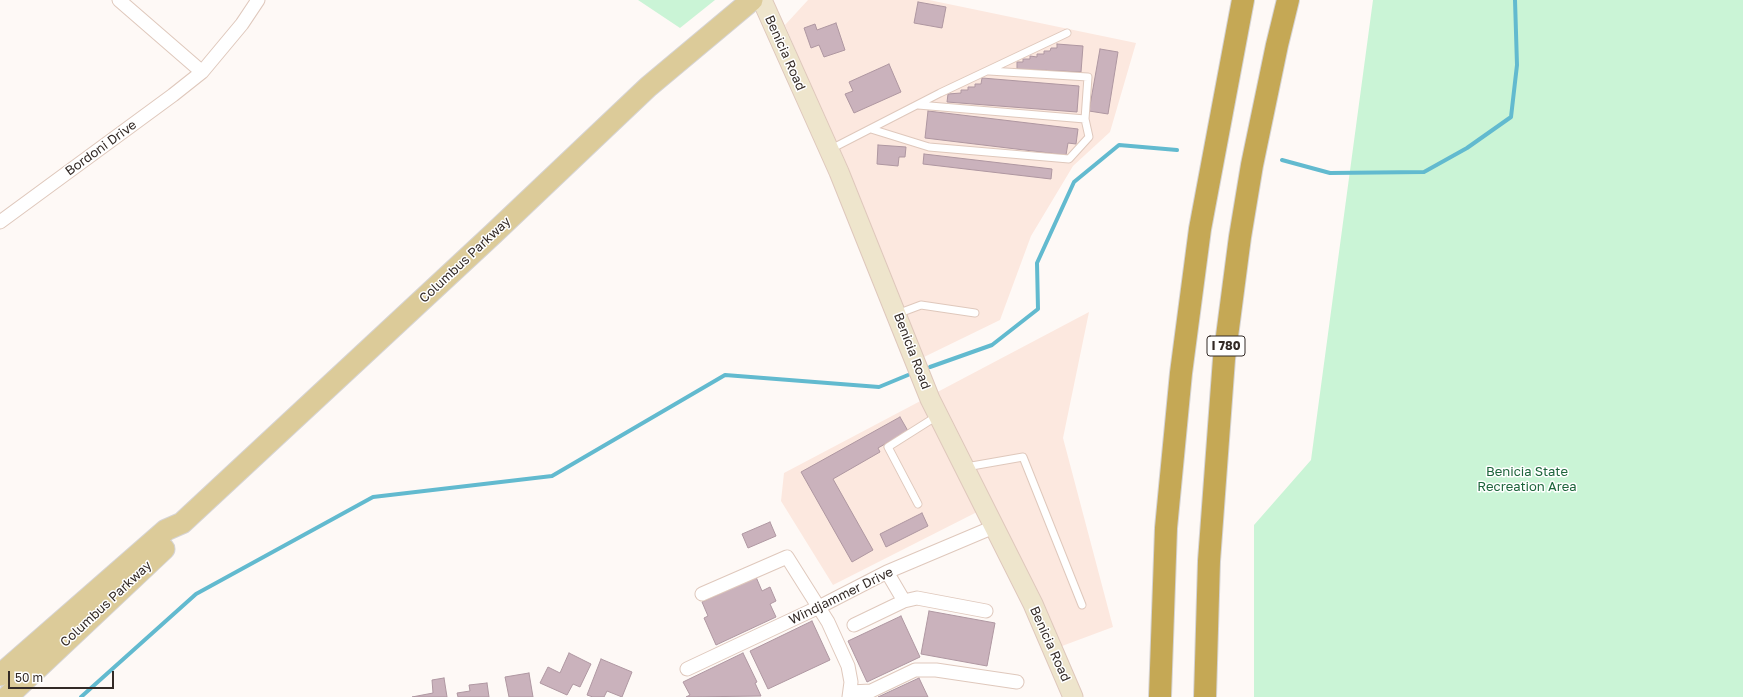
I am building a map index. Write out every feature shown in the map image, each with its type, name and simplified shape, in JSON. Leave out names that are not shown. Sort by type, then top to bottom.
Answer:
[{"type":"highway","points":[[1160,697],[1166,528],[1184,342],[1200,229],[1243,0]]},
{"type":"highway","name":"I 780","points":[[1205,697],[1209,554],[1224,359],[1240,237],[1252,165],[1277,44],[1288,0]]},
{"type":"main road","name":"Columbus Parkway","points":[[0,675],[166,530],[182,523],[499,229],[648,87],[752,0]]},
{"type":"main road","name":"Benicia Road","points":[[762,0],[829,150],[897,314],[930,399],[996,526],[1033,604],[1074,697]]},
{"type":"main road","name":"Columbus Parkway","points":[[7,697],[175,539],[182,523]]},
{"type":"street","points":[[119,0],[202,72]]},
{"type":"street","name":"Bordoni Drive","points":[[0,222],[202,72],[242,24],[258,0]]},
{"type":"street","name":"Windjammer Drive","points":[[687,669],[818,607],[887,572],[996,526]]},
{"type":"street","points":[[702,594],[787,557],[828,622],[848,666],[851,682],[849,695],[871,691],[914,670],[936,670],[1018,682]]},
{"type":"street","points":[[887,572],[904,601]]},
{"type":"street","points":[[854,625],[904,601],[917,598],[986,611]]},
{"type":"lane","points":[[829,150],[1067,33]]},
{"type":"lane","points":[[871,129],[929,147],[1069,159],[1089,137],[1085,120],[1088,77],[989,71]]},
{"type":"lane","points":[[918,105],[1085,120]]},
{"type":"lane","points":[[897,314],[921,305],[975,313]]},
{"type":"lane","points":[[918,504],[888,447],[939,415]]},
{"type":"lane","points":[[966,467],[1023,457],[1082,605]]},
{"type":"shaded area","points":[[808,0],[929,0],[1136,43],[1110,132],[1073,166],[1031,236],[1000,320],[924,357],[785,25]]},
{"type":"shaded area","points":[[1089,312],[1063,438],[1113,627],[1046,652],[977,512],[833,585],[781,501],[784,473]]},
{"type":"green space","points":[[638,0],[715,0],[680,28]]},
{"type":"green space","name":"Benicia State Recreation Area","points":[[1373,0],[1743,0],[1743,697],[1254,697],[1254,525],[1311,460]]},
{"type":"building","points":[[918,2],[946,7],[942,28],[914,23]]},
{"type":"building","points":[[836,23],[845,50],[824,57],[819,45],[811,48],[804,28],[815,24],[817,30]]},
{"type":"building","points":[[1057,44],[1083,46],[1081,72],[1017,69],[1017,62],[1023,62],[1023,59],[1030,59],[1030,56],[1037,57],[1037,54],[1044,54],[1044,51],[1050,51],[1051,48],[1057,48]]},
{"type":"building","points":[[1100,49],[1118,52],[1108,114],[1089,111]]},
{"type":"building","points":[[889,64],[901,92],[854,113],[845,94],[853,91],[849,82]]},
{"type":"building","points":[[982,78],[1079,86],[1077,112],[947,102],[948,94],[961,93],[961,90],[968,90],[968,87],[975,87],[975,84],[981,84]]},
{"type":"building","points":[[928,111],[1078,129],[1076,144],[1068,143],[1066,155],[925,138]]},
{"type":"building","points":[[878,145],[906,147],[905,157],[899,157],[898,166],[877,164]]},
{"type":"building","points":[[924,154],[1052,169],[1051,179],[923,164]]},
{"type":"building","points":[[900,417],[908,431],[878,448],[880,452],[833,479],[873,550],[852,562],[801,472]]},
{"type":"building","points":[[922,513],[928,526],[886,547],[880,534]]},
{"type":"building","points":[[770,522],[776,536],[748,548],[742,534]]},
{"type":"building","points":[[756,577],[762,591],[770,587],[776,601],[770,604],[776,617],[716,645],[704,618],[708,616],[702,602]]},
{"type":"building","points":[[929,611],[995,623],[987,666],[921,654]]},
{"type":"building","points":[[901,616],[920,657],[867,682],[848,641]]},
{"type":"building","points":[[812,621],[830,660],[768,689],[750,651]]},
{"type":"building","points":[[569,653],[591,664],[580,687],[573,684],[567,695],[540,683],[548,667],[560,673]]},
{"type":"building","points":[[743,653],[757,682],[755,683],[761,696],[686,697],[690,695],[683,682]]},
{"type":"building","points":[[601,659],[632,672],[622,697],[607,691],[604,697],[593,697],[587,695]]},
{"type":"building","points":[[529,673],[533,697],[509,697],[505,677]]},
{"type":"building","points":[[444,678],[447,697],[412,697],[433,693],[432,680]]},
{"type":"building","points":[[919,678],[928,697],[878,697]]},
{"type":"building","points":[[487,683],[489,697],[458,697],[457,693],[470,691],[469,685]]},
{"type":"waterway","points":[[1282,160],[1330,173],[1424,172],[1467,148],[1511,117],[1517,65],[1515,0]]},
{"type":"waterway","points":[[930,367],[992,345],[1038,309],[1037,263],[1074,182],[1119,145],[1177,150]]},
{"type":"waterway","points":[[81,697],[196,594],[373,497],[552,476],[725,375],[879,387],[908,375]]}]
